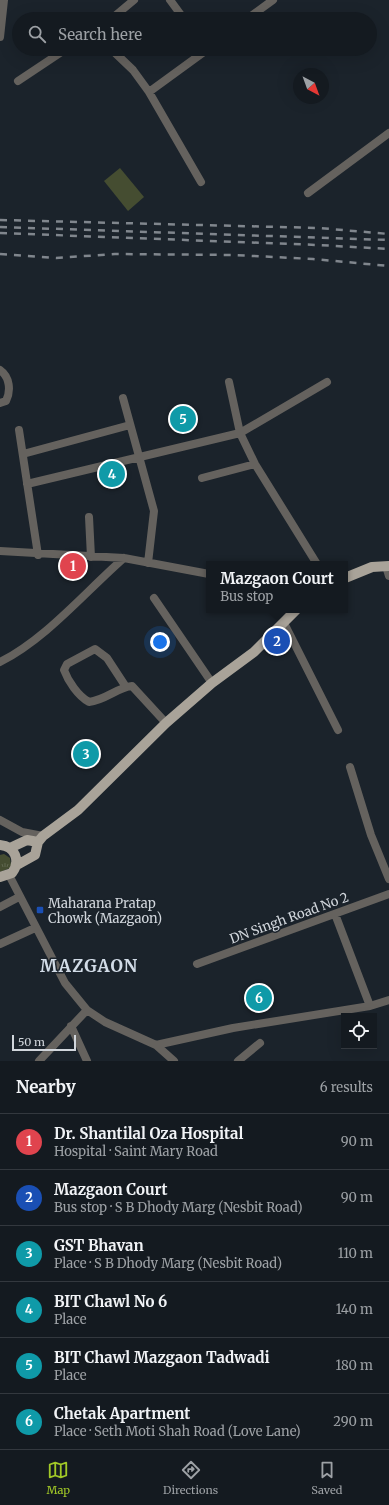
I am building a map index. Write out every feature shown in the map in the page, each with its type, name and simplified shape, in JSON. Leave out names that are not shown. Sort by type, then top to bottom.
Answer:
[{"type":"main road","points":[[348,577],[372,567],[388,570]]},
{"type":"main road","points":[[4,876],[12,873],[17,865],[35,855],[41,839],[78,810],[166,723],[212,683],[254,652],[293,613]]},
{"type":"main road","points":[[10,848],[26,840],[41,839]]},
{"type":"main road","points":[[0,845],[10,848],[14,852],[17,865]]},
{"type":"street","points":[[0,37],[4,0]]},
{"type":"street","points":[[120,12],[134,0]]},
{"type":"street","points":[[170,0],[179,12]]},
{"type":"street","points":[[257,12],[273,0]]},
{"type":"street","points":[[18,81],[56,56]]},
{"type":"street","points":[[118,56],[133,70],[149,92],[201,182]]},
{"type":"street","points":[[149,92],[198,56]]},
{"type":"street","points":[[308,193],[389,133]]},
{"type":"street","points":[[0,370],[7,379],[10,390],[6,401],[0,403]]},
{"type":"street","points":[[229,382],[240,433],[255,464],[315,561]]},
{"type":"street","points":[[28,484],[240,433],[327,382]]},
{"type":"street","points":[[123,398],[154,511],[148,563]]},
{"type":"street","points":[[23,454],[130,425]]},
{"type":"street","points":[[19,430],[38,555]]},
{"type":"street","points":[[202,478],[255,464]]},
{"type":"street","points":[[89,517],[91,557]]},
{"type":"street","points":[[0,551],[38,555],[124,558],[206,573]]},
{"type":"street","points":[[0,662],[16,654],[34,641],[124,558]]},
{"type":"street","points":[[154,598],[212,683]]},
{"type":"street","points":[[284,623],[338,730]]},
{"type":"street","points":[[126,687],[107,658],[94,649],[67,664],[64,670],[83,699],[89,702],[104,699],[126,687],[132,686],[166,723]]},
{"type":"street","points":[[350,767],[371,835],[389,879]]},
{"type":"street","points":[[0,820],[22,832],[41,839]]},
{"type":"street","points":[[4,876],[19,897],[65,982],[87,1010],[105,1022],[156,1045],[174,1061]]},
{"type":"street","name":"DN Singh Road No 2","points":[[197,964],[389,894]]},
{"type":"street","points":[[0,907],[19,897]]},
{"type":"street","points":[[335,914],[370,1006]]},
{"type":"street","points":[[0,944],[35,928]]},
{"type":"street","points":[[156,1045],[233,1028],[370,1006],[389,1000]]},
{"type":"street","points":[[39,1061],[87,1010]]},
{"type":"street","points":[[72,1026],[87,1061]]},
{"type":"street","points":[[238,1061],[260,1043]]},
{"type":"green space","points":[[120,168],[144,197],[128,211],[104,181]]},
{"type":"green space","points":[[4,854],[10,858],[11,865],[10,868],[0,872],[0,855]]},
{"type":"railway","points":[[0,220],[319,228],[389,234]]},
{"type":"railway","points":[[0,227],[389,240]]},
{"type":"railway","points":[[0,233],[389,249]]},
{"type":"railway","points":[[0,254],[56,258],[115,254],[234,255],[313,259],[389,266]]},
{"type":"place","name":"BIT Chawl Mazgaon Tadwadi","points":[[183,419]]},
{"type":"place","name":"BIT Chawl No 6","points":[[112,474]]},
{"type":"place","name":"Dr. Shantilal Oza Hospital","points":[[73,566]]},
{"type":"place","name":"Mazgaon Court","points":[[277,641]]},
{"type":"place","name":"GST Bhavan","points":[[86,754]]},
{"type":"place","name":"Maharana Pratap Chowk (Mazgaon)","points":[[40,910]]},
{"type":"place","name":"Chetak Apartment","points":[[259,998]]},
{"type":"district","name":"MAZGAON","points":[[89,966]]}]
